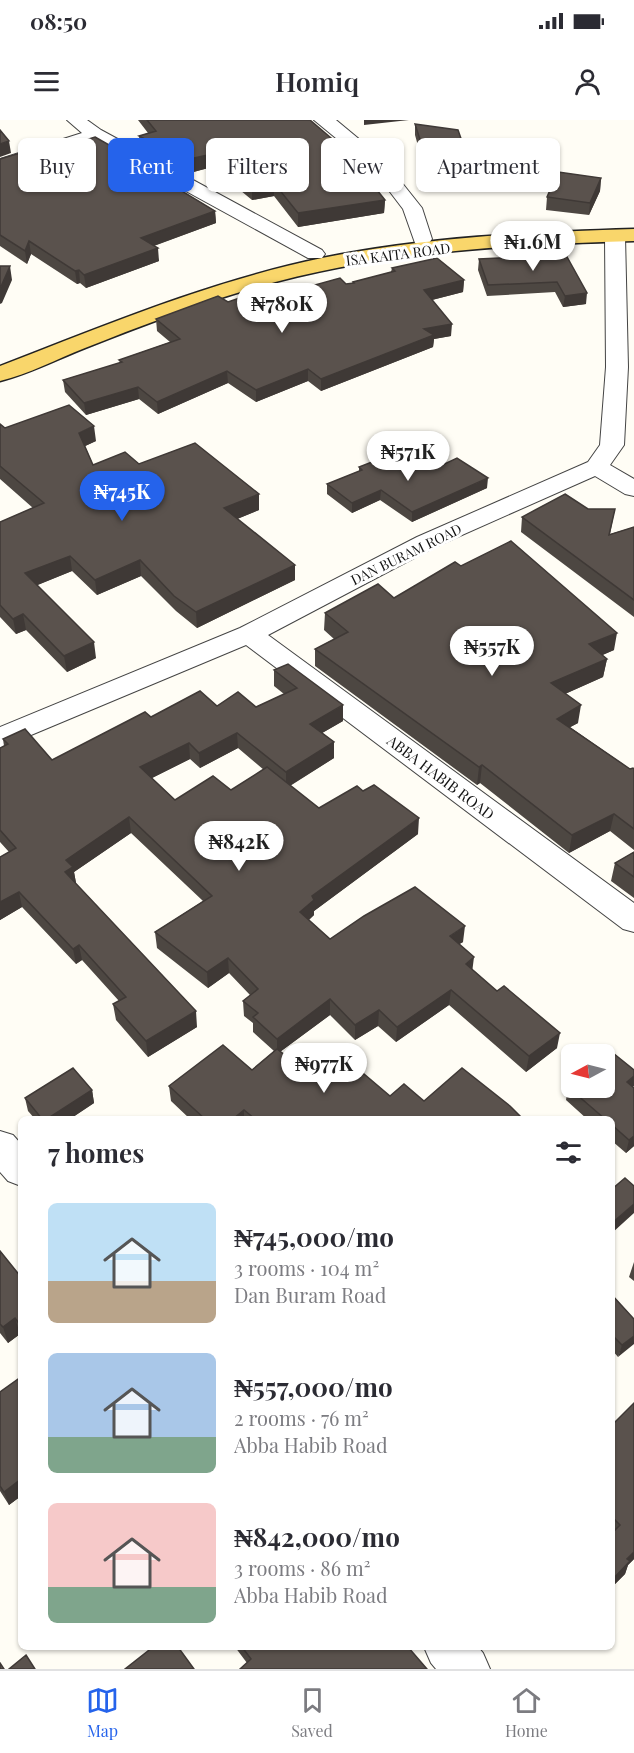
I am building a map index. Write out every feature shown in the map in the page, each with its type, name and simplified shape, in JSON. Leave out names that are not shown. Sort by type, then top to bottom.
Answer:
[{"type":"main road","name":"ISA KAITA ROAD","points":[[0,374],[198,284],[264,265],[315,254],[422,239],[628,232]]},
{"type":"main road","name":"ISA KAITA ROAD","points":[[0,358],[211,294],[321,264],[425,249],[628,232]]},
{"type":"street","points":[[76,120],[95,134],[315,254]]},
{"type":"street","points":[[323,120],[337,128],[376,163],[412,207],[422,239]]},
{"type":"street","points":[[0,165],[95,134]]},
{"type":"street","points":[[628,232],[626,367],[612,445],[596,467],[634,489]]},
{"type":"street","name":"DAN BURAM ROAD","points":[[0,738],[249,634],[426,542],[596,467]]},
{"type":"street","name":"ABBA HABIB ROAD","points":[[249,634],[634,920]]},
{"type":"street","points":[[0,1146],[18,1167]]},
{"type":"street","points":[[450,1650],[467,1669]]},
{"type":"building","points":[[147,120],[310,120],[331,138],[321,138],[321,192],[379,192],[385,200],[298,213],[281,192],[309,192],[309,138],[206,138],[206,155],[194,158],[194,138],[143,138],[139,136],[156,131]]},
{"type":"building","points":[[415,124],[458,130],[461,138],[420,138]]},
{"type":"building","points":[[0,130],[9,141],[0,144]]},
{"type":"building","points":[[95,137],[108,144],[108,192],[184,192],[215,211],[141,238],[158,248],[84,275],[29,241],[25,251],[0,235],[0,159],[18,154],[18,192],[96,192],[96,138],[92,138]]},
{"type":"building","points":[[560,172],[601,178],[590,203],[547,197],[549,192],[560,192]]},
{"type":"building","points":[[566,255],[587,293],[565,296],[557,282],[488,285],[479,259]]},
{"type":"building","points":[[437,258],[464,280],[424,290],[452,324],[424,329],[434,335],[321,379],[308,369],[256,390],[227,371],[157,402],[138,387],[84,403],[63,380],[122,362],[119,360],[180,339],[156,319],[218,296],[228,302],[251,294],[261,300],[340,278],[346,284],[354,283],[395,271],[392,268]]},
{"type":"building","points":[[0,266],[10,266],[0,289]]},
{"type":"building","points":[[69,405],[94,426],[79,433],[93,465],[125,452],[139,464],[195,443],[259,494],[224,508],[295,565],[196,612],[174,596],[140,560],[95,580],[70,556],[25,573],[94,642],[64,656],[23,614],[13,619],[0,605],[0,522],[44,503],[0,466],[0,424],[5,428]]},
{"type":"building","points":[[387,456],[402,466],[418,459],[434,469],[457,458],[488,478],[412,512],[381,490],[352,503],[327,484],[362,470],[359,467]]},
{"type":"building","points":[[565,494],[588,509],[615,509],[609,535],[634,527],[634,600],[522,517]]},
{"type":"building","points":[[511,541],[617,633],[589,644],[607,659],[551,683],[581,705],[557,719],[630,769],[634,769],[634,829],[614,814],[572,835],[482,765],[479,767],[315,649],[348,632],[325,613],[378,584],[394,598],[455,562],[461,566]]},
{"type":"building","points":[[288,664],[343,705],[310,724],[334,742],[286,772],[237,733],[199,753],[189,743],[140,767],[175,800],[213,776],[231,790],[267,767],[319,808],[357,786],[363,791],[374,785],[419,818],[312,896],[314,900],[300,912],[330,939],[364,916],[415,887],[465,926],[450,936],[474,957],[466,964],[497,991],[504,986],[560,1033],[529,1056],[451,990],[397,1027],[379,1010],[355,1025],[330,999],[277,1039],[253,1017],[258,1013],[243,1001],[258,989],[228,958],[207,972],[155,932],[212,896],[129,817],[66,860],[73,867],[65,872],[196,1011],[146,1041],[113,1004],[126,997],[79,945],[73,949],[19,892],[0,902],[0,857],[16,848],[0,830],[0,748],[8,744],[3,739],[25,729],[52,760],[145,712],[151,717],[200,691],[217,706],[238,692],[256,707],[297,688],[274,670]]},
{"type":"building","points":[[634,852],[634,877],[615,863]]},
{"type":"building","points":[[223,1045],[252,1070],[277,1049],[324,1085],[351,1063],[390,1096],[404,1084],[424,1101],[462,1068],[520,1116],[251,1116],[244,1110],[237,1116],[202,1116],[169,1086]]},
{"type":"building","points":[[615,1055],[634,1070],[634,1076],[627,1082],[634,1088],[634,1136],[629,1140],[615,1128],[615,1116],[602,1116],[581,1098],[615,1098]]},
{"type":"building","points":[[73,1068],[92,1090],[52,1116],[40,1116],[25,1098]]},
{"type":"building","points":[[625,1178],[634,1186],[634,1204],[615,1220],[615,1186]]},
{"type":"building","points":[[0,1251],[18,1273],[18,1322],[15,1318],[3,1327],[0,1324]]},
{"type":"building","points":[[615,1298],[634,1319],[634,1336],[622,1345],[615,1338]]},
{"type":"building","points":[[18,1379],[18,1481],[4,1492],[0,1486],[0,1392]]},
{"type":"building","points":[[634,1403],[634,1552],[627,1559],[630,1561],[615,1577],[615,1530],[620,1525],[615,1520],[615,1422]]},
{"type":"building","points":[[149,1650],[180,1650],[194,1669],[125,1669]]},
{"type":"building","points":[[244,1650],[411,1650],[427,1669],[240,1669],[251,1659]]},
{"type":"building","points":[[26,1655],[35,1669],[9,1669]]}]
